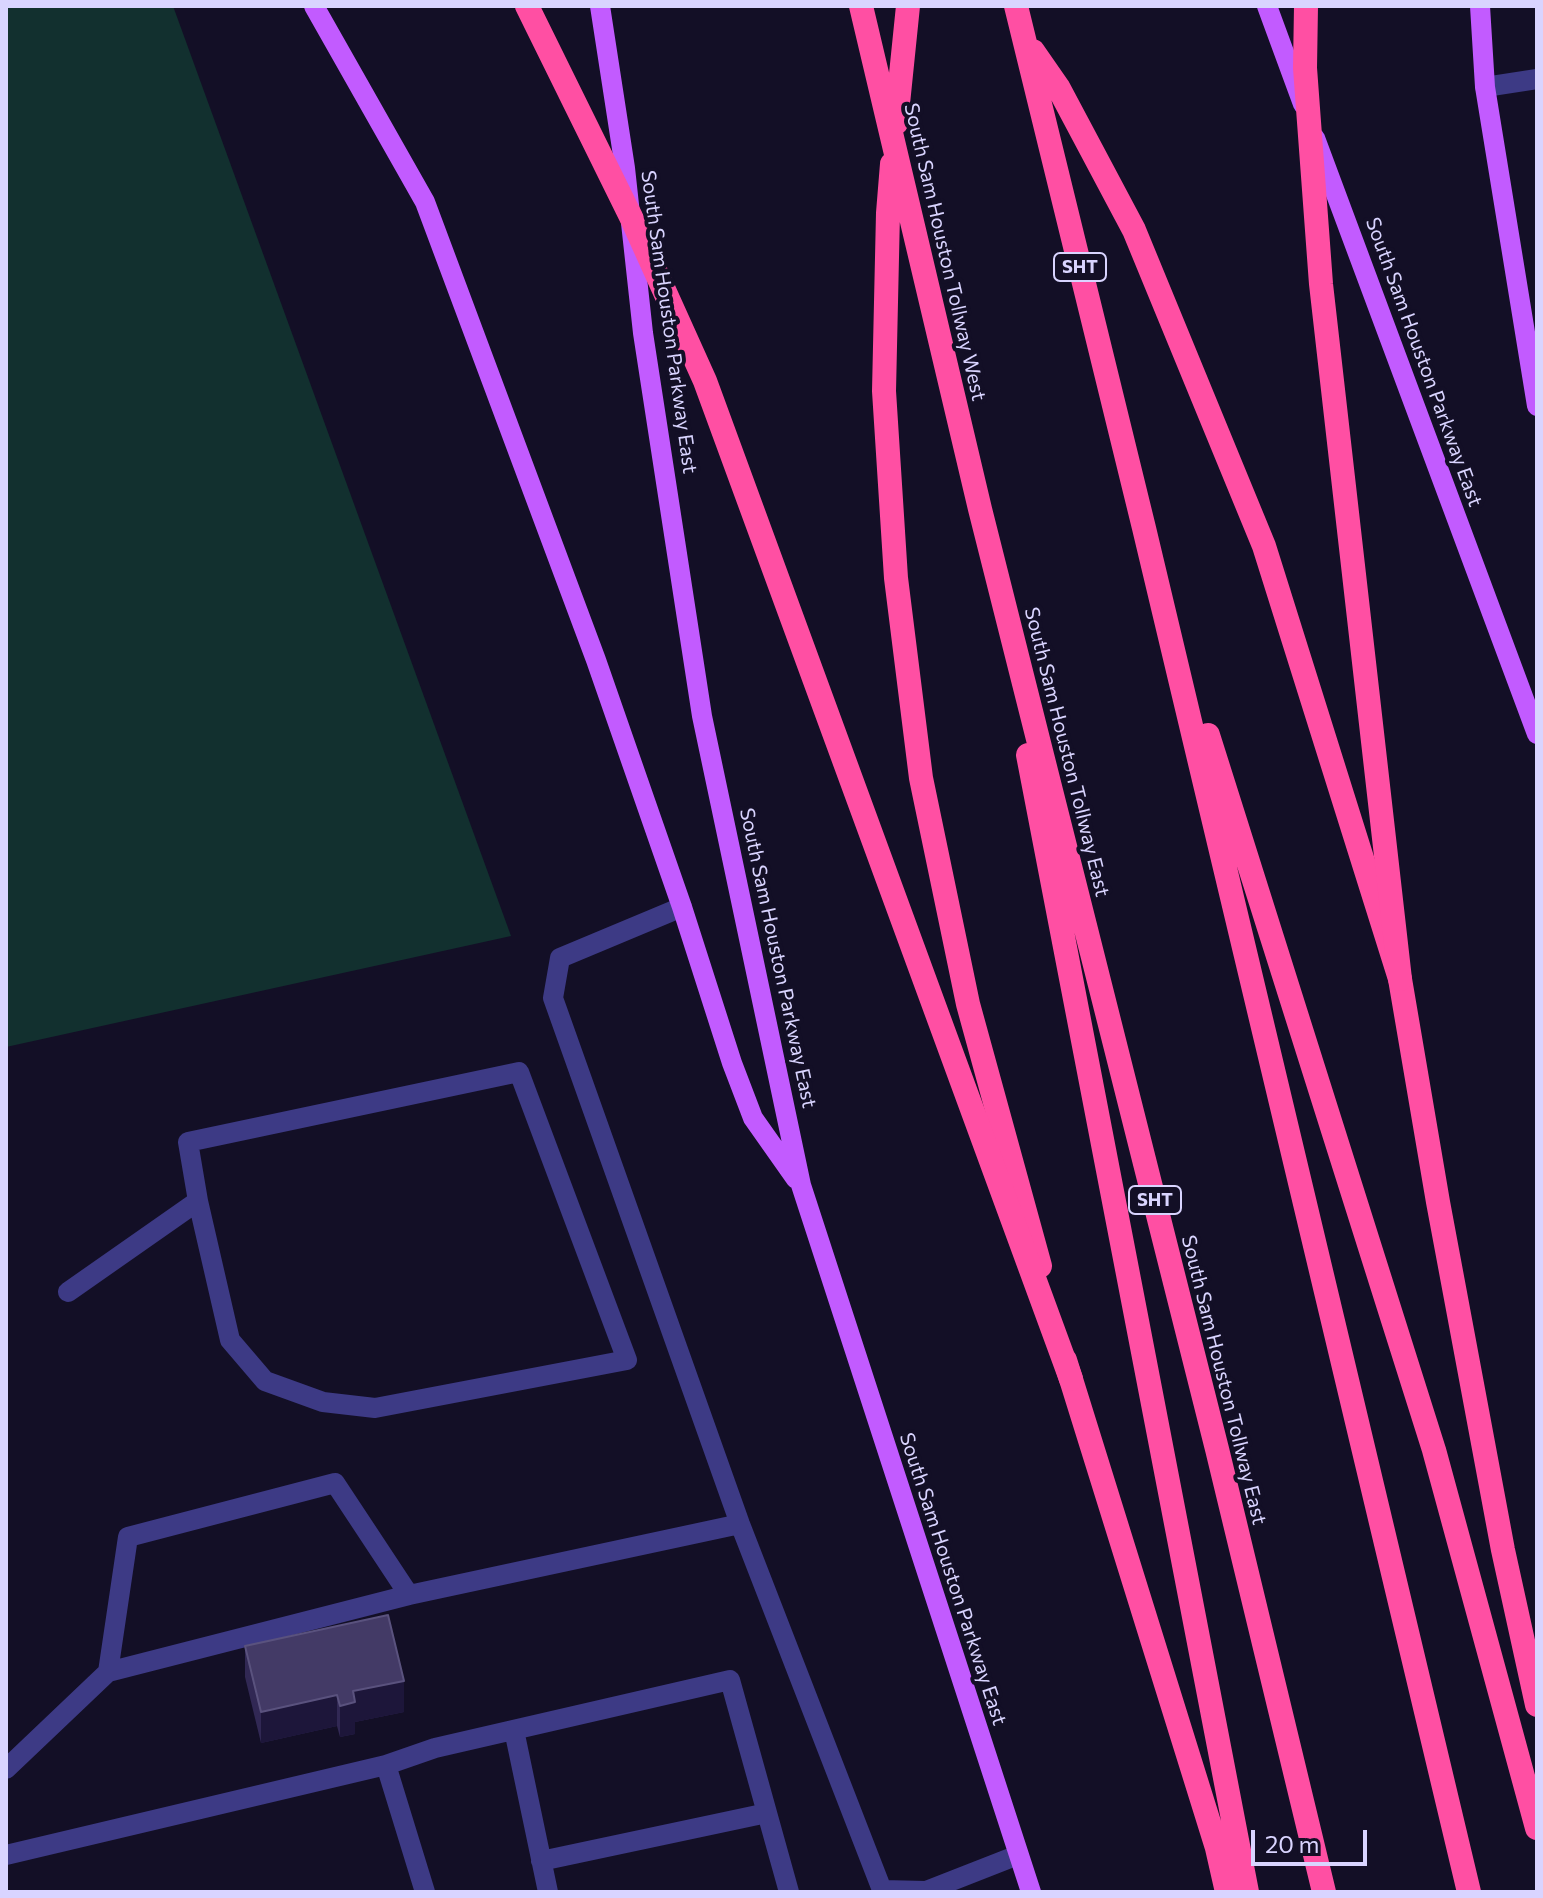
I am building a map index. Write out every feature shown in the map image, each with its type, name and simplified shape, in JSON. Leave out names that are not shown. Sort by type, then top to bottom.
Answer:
[{"type":"highway","points":[[527,6],[626,205],[705,381],[1071,1379]]},
{"type":"highway","name":"South Sam Houston Tollway West","points":[[861,6],[980,509]]},
{"type":"highway","points":[[908,6],[888,213],[884,391],[898,593],[921,778],[968,1004],[1071,1379],[1217,1848],[1227,1892]]},
{"type":"highway","points":[[1003,6],[1058,87],[1134,230],[1203,393],[1264,546],[1400,979]]},
{"type":"highway","name":"SHT","points":[[1016,6],[1146,535],[1469,1892]]},
{"type":"highway","points":[[1306,6],[1305,68],[1321,284],[1400,979],[1489,1474],[1537,1705]]},
{"type":"highway","points":[[980,509],[1247,1892]]},
{"type":"highway","name":"South Sam Houston Tollway East","points":[[980,509],[1214,1434],[1324,1892]]},
{"type":"highway","points":[[1146,535],[1434,1450],[1537,1828]]},
{"type":"main road","points":[[314,6],[425,202],[596,660],[753,1118],[801,1185]]},
{"type":"main road","name":"South Sam Houston Parkway East","points":[[600,6],[625,168],[643,333],[702,716],[801,1185],[1031,1892]]},
{"type":"main road","name":"South Sam Houston Parkway East","points":[[1267,6],[1537,734]]},
{"type":"main road","points":[[1480,6],[1485,87],[1537,406]]},
{"type":"lane","points":[[1485,87],[1537,79]]},
{"type":"lane","points":[[682,907],[560,958],[553,998],[740,1524],[882,1890],[926,1891],[1018,1855]]},
{"type":"lane","points":[[519,1072],[627,1360],[375,1408],[323,1402],[265,1381],[230,1340],[198,1201],[188,1142],[519,1072]]},
{"type":"lane","points":[[68,1292],[198,1201]]},
{"type":"lane","points":[[108,1672],[128,1537],[335,1483],[409,1595]]},
{"type":"lane","points":[[6,1769],[108,1672],[409,1595],[740,1524]]},
{"type":"lane","points":[[6,1855],[386,1765],[435,1748],[730,1680],[789,1892]]},
{"type":"lane","points":[[514,1730],[548,1892]]},
{"type":"lane","points":[[386,1765],[425,1892]]},
{"type":"lane","points":[[541,1861],[767,1813]]},
{"type":"green space","points":[[6,6],[173,6],[511,936],[6,1047]]},
{"type":"building","points":[[388,1615],[404,1681],[353,1691],[355,1702],[340,1706],[337,1695],[261,1712],[245,1646]]}]
